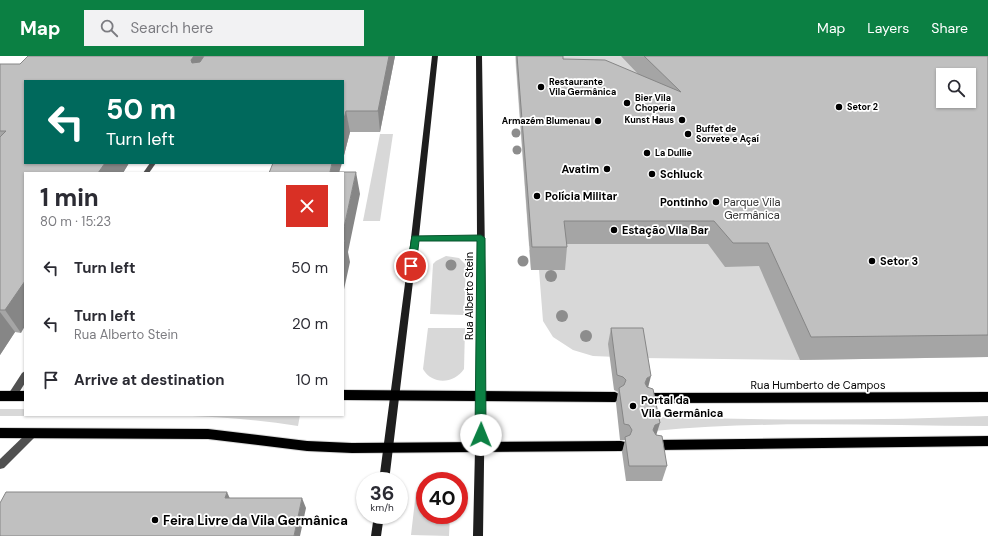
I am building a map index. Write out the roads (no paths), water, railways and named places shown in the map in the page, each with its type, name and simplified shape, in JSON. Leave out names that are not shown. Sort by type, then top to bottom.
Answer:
[{"type":"main road","points":[[344,395],[615,397]]},
{"type":"main road","points":[[0,396],[24,396]]},
{"type":"main road","name":"Rua Humberto de Campos","points":[[648,398],[988,397]]},
{"type":"main road","points":[[0,433],[208,434],[307,446],[388,448],[621,446]]},
{"type":"main road","points":[[656,445],[988,441]]},
{"type":"street","points":[[385,472],[415,238],[435,56]]},
{"type":"street","name":"Rua Alberto Stein","points":[[478,536],[481,396],[479,56]]},
{"type":"street","points":[[415,238],[481,238]]},
{"type":"street","points":[[12,396],[24,376]]},
{"type":"street","points":[[0,465],[32,434]]},
{"type":"street","points":[[376,536],[378,524]]},
{"type":"place","name":"Restaurante Vila Germânica","points":[[541,87]]},
{"type":"place","name":"Bier Vila Choperia","points":[[627,103]]},
{"type":"place","name":"Setor 2","points":[[839,107]]},
{"type":"place","name":"Kunst Haus","points":[[682,120]]},
{"type":"place","name":"Armazém Blumenau","points":[[598,121]]},
{"type":"place","name":"Buffet de Sorvete e Açaí","points":[[688,134]]},
{"type":"place","name":"La Dullie","points":[[647,153]]},
{"type":"place","name":"Avatim","points":[[607,169]]},
{"type":"place","name":"Schluck","points":[[652,174]]},
{"type":"place","name":"Polícia Militar","points":[[537,196]]},
{"type":"place","name":"Pontinho","points":[[716,202]]},
{"type":"place","name":"Estação Vila Bar","points":[[614,230]]},
{"type":"place","name":"Setor 3","points":[[872,261]]},
{"type":"place","name":"Portal da Vila Germânica","points":[[633,406]]},
{"type":"place","name":"Feira Livre da Vila Germânica","points":[[155,520]]},
{"type":"park label","name":"Parque Vila Germânica","points":[[752,208]]}]
